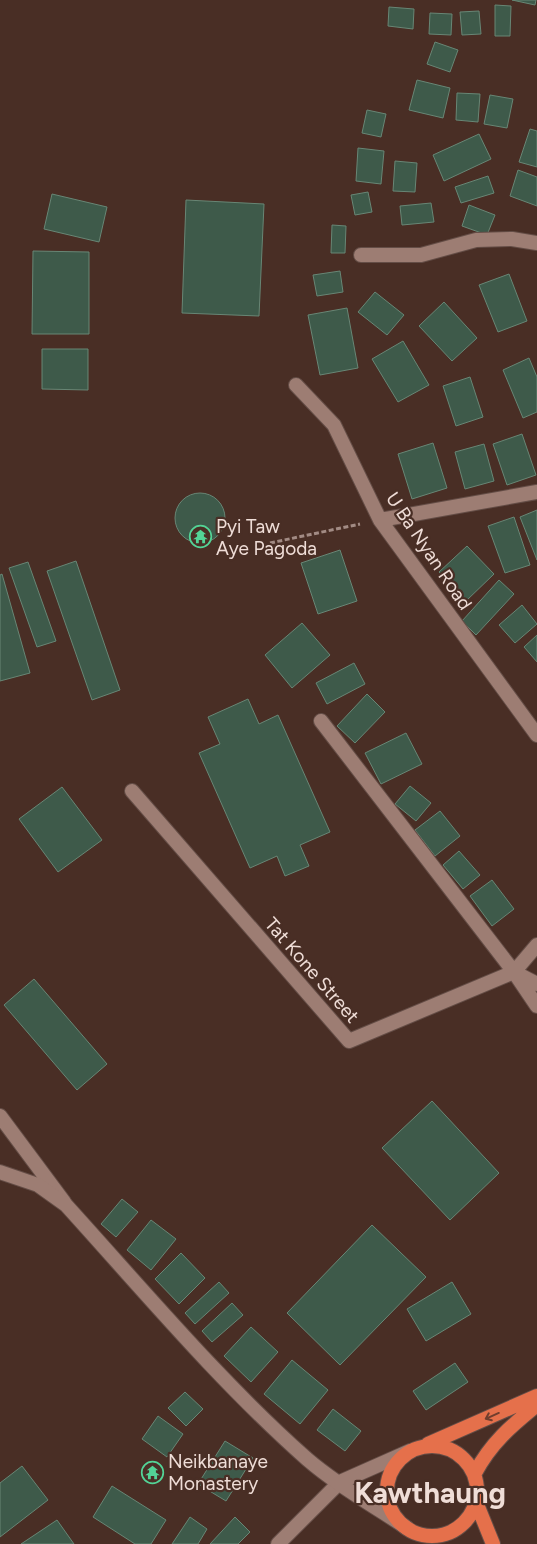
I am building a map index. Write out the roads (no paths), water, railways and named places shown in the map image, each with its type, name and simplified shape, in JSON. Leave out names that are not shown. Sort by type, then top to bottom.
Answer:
[{"type":"highway","points":[[439,1544],[407,1528],[393,1512],[387,1489],[390,1474],[398,1461],[410,1451],[537,1396]]},
{"type":"highway","points":[[474,1473],[483,1458],[510,1425],[537,1404]]},
{"type":"highway","points":[[421,1534],[435,1536],[449,1533],[462,1526],[471,1515],[476,1502],[478,1487],[474,1473],[467,1461],[455,1451],[440,1446],[424,1446]]},
{"type":"highway","points":[[476,1502],[493,1544]]},
{"type":"street","points":[[361,255],[421,255],[476,240],[512,239],[537,243]]},
{"type":"street","name":"U Ba Nyan Road","points":[[296,385],[334,425],[380,520],[537,735]]},
{"type":"street","points":[[380,520],[537,492]]},
{"type":"street","points":[[321,721],[514,972],[537,1006]]},
{"type":"street","name":"Tat Kone Street","points":[[132,791],[349,1041],[514,972]]},
{"type":"street","points":[[514,972],[537,945]]},
{"type":"street","points":[[514,972],[537,984]]},
{"type":"street","points":[[0,1116],[66,1205],[222,1376],[309,1460],[407,1528]]},
{"type":"street","points":[[0,1172],[38,1185],[66,1205]]},
{"type":"street","points":[[278,1544],[340,1482],[410,1451]]},
{"type":"place","name":"Pyi Taw Aye Pagoda","points":[[200,537]]},
{"type":"place","name":"Neikbanaye Monastery","points":[[152,1472]]},
{"type":"district","name":"Kawthaung","points":[[430,1492]]}]
